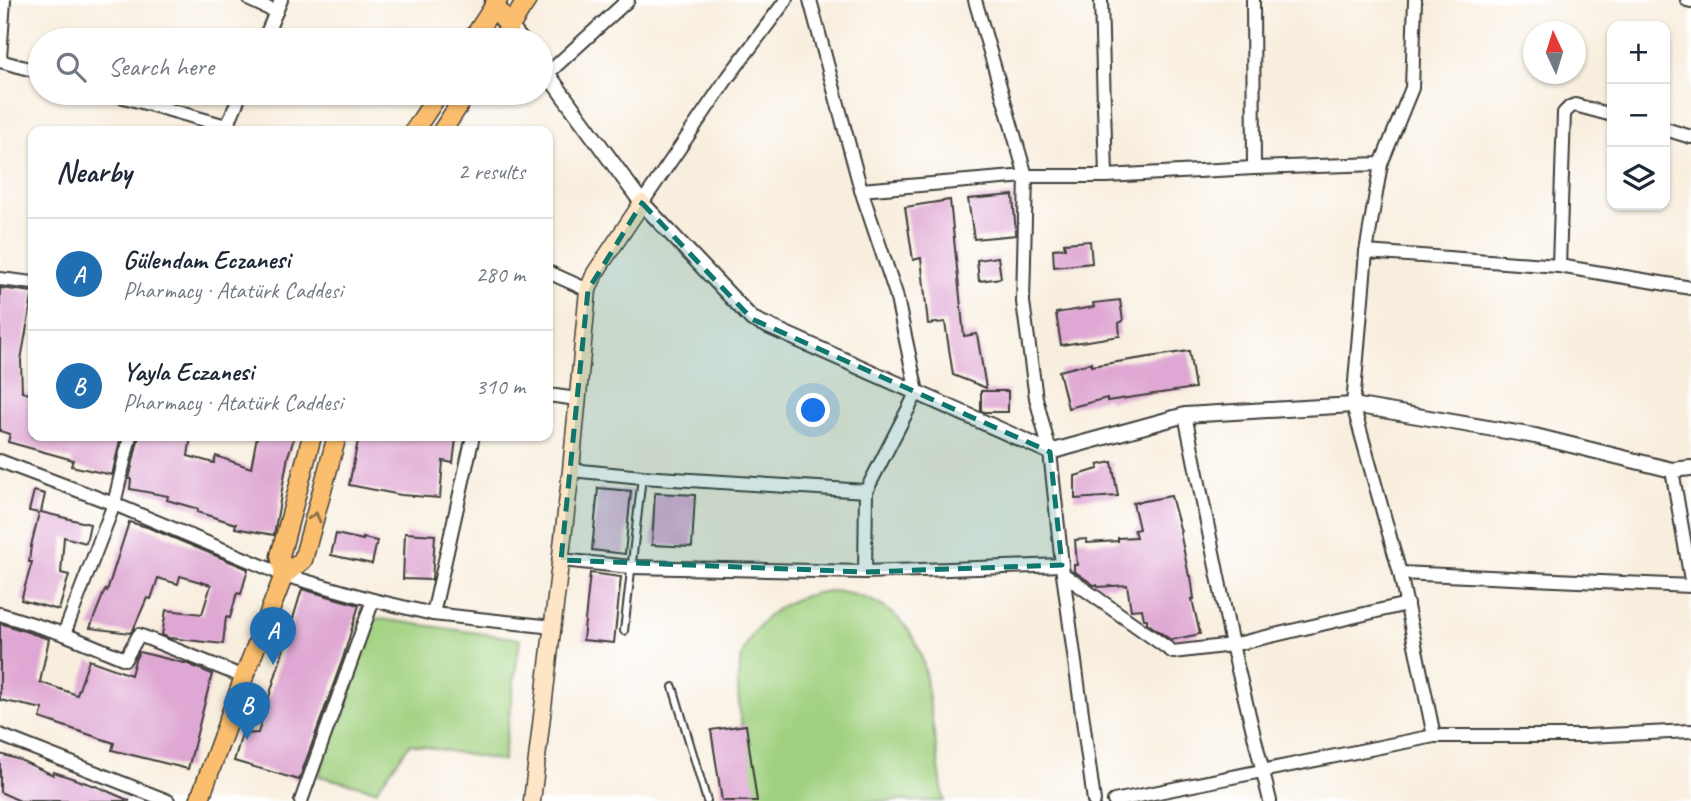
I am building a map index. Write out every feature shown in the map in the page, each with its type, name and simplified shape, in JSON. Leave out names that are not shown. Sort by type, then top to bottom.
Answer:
[{"type":"highway","points":[[493,2],[506,28]]},
{"type":"main road","points":[[514,28],[527,0]]},
{"type":"main road","points":[[479,28],[493,2]]},
{"type":"main road","points":[[417,126],[431,105]]},
{"type":"main road","points":[[445,126],[459,105]]},
{"type":"main road","points":[[532,801],[571,470],[587,290],[595,273],[642,203]]},
{"type":"main road","points":[[284,575],[280,556],[311,441]]},
{"type":"main road","points":[[199,801],[284,575],[303,560],[336,441]]},
{"type":"street","points":[[4,0],[0,59],[28,68]]},
{"type":"street","points":[[250,0],[279,6],[269,28]]},
{"type":"street","points":[[553,62],[628,0]]},
{"type":"street","points":[[642,203],[726,80],[786,0]]},
{"type":"street","points":[[810,0],[861,190],[896,294],[917,392],[866,491],[865,572]]},
{"type":"street","points":[[975,0],[1026,176],[1023,303],[1036,398],[1050,452],[1094,801]]},
{"type":"street","points":[[1101,0],[1106,176]]},
{"type":"street","points":[[1252,0],[1254,168]]},
{"type":"street","points":[[1415,0],[1412,88],[1381,164],[1366,252],[1353,405],[1400,573],[1434,736]]},
{"type":"street","points":[[553,81],[642,203],[752,319],[1050,452],[1185,415],[1353,405],[1535,436],[1672,470],[1691,468]]},
{"type":"street","points":[[149,105],[216,126]]},
{"type":"street","points":[[230,126],[237,105]]},
{"type":"street","points":[[1559,266],[1564,113],[1575,105],[1607,114]]},
{"type":"street","points":[[1670,130],[1691,136]]},
{"type":"street","points":[[861,190],[1026,176],[1106,176],[1381,164]]},
{"type":"street","points":[[1366,252],[1559,266],[1691,288]]},
{"type":"street","points":[[553,274],[587,290]]},
{"type":"street","points":[[0,279],[28,282]]},
{"type":"street","points":[[553,396],[578,399]]},
{"type":"street","points":[[1185,415],[1232,645],[1270,801]]},
{"type":"street","points":[[64,634],[114,504],[129,441]]},
{"type":"street","points":[[433,614],[472,441]]},
{"type":"street","points":[[0,461],[114,504],[284,575],[433,614],[553,628]]},
{"type":"street","points":[[571,470],[866,491]]},
{"type":"street","points":[[1672,470],[1691,580]]},
{"type":"street","points":[[561,560],[631,567],[865,572],[1063,570],[1173,652],[1232,645],[1407,604]]},
{"type":"street","points":[[1400,573],[1691,586]]},
{"type":"street","points":[[302,801],[373,600]]},
{"type":"street","points":[[0,614],[64,634],[125,659],[139,635],[244,677]]},
{"type":"street","points":[[1114,801],[1434,736],[1587,736],[1691,732]]},
{"type":"street","points":[[0,735],[168,801]]},
{"type":"lane","points":[[624,631],[642,477]]},
{"type":"lane","points":[[673,687],[707,801]]},
{"type":"highlighted area","points":[[642,203],[752,319],[1050,452],[1062,565],[865,572],[561,560],[588,290]]},
{"type":"green space","points":[[830,591],[848,593],[879,605],[893,614],[914,639],[925,672],[944,801],[753,801],[738,697],[741,660],[747,644],[767,617],[796,600]]},
{"type":"green space","points":[[374,618],[520,639],[503,761],[410,744],[376,790],[319,776]]},
{"type":"building","points":[[1013,195],[1016,235],[974,239],[968,199]]},
{"type":"building","points":[[950,200],[964,336],[977,334],[986,388],[953,375],[945,322],[928,324],[921,258],[913,260],[905,207]]},
{"type":"building","points":[[1090,241],[1092,263],[1054,267],[1053,249],[1065,248],[1064,243]]},
{"type":"building","points":[[998,257],[1001,278],[979,281],[977,260]]},
{"type":"building","points":[[0,288],[28,291],[28,320],[21,360],[22,392],[28,394],[28,441],[120,441],[112,475],[71,466],[73,460],[8,442],[10,434],[0,431]]},
{"type":"building","points":[[1120,300],[1123,321],[1119,323],[1120,336],[1061,345],[1056,313],[1094,307],[1093,303]]},
{"type":"building","points":[[1189,351],[1195,388],[1107,401],[1107,398],[1068,408],[1059,371],[1091,363],[1091,366]]},
{"type":"building","points":[[981,391],[1008,391],[1008,412],[981,411]]},
{"type":"building","points":[[138,441],[190,441],[188,456],[214,463],[216,456],[251,468],[256,441],[293,441],[288,456],[274,535],[235,528],[236,524],[167,500],[168,496],[130,489],[129,479]]},
{"type":"building","points":[[358,441],[456,441],[453,463],[443,461],[440,498],[401,495],[349,485]]},
{"type":"building","points":[[1112,462],[1118,496],[1075,499],[1075,476],[1098,469],[1098,465]]},
{"type":"building","points":[[598,488],[631,491],[625,554],[592,550]]},
{"type":"building","points":[[34,491],[45,494],[41,512],[90,524],[86,543],[64,537],[61,573],[69,575],[59,610],[21,600],[32,562],[29,562],[31,546],[39,513],[29,511]]},
{"type":"building","points":[[655,493],[695,495],[692,547],[652,545]]},
{"type":"building","points":[[1171,496],[1191,576],[1192,599],[1200,634],[1171,640],[1147,623],[1142,609],[1131,610],[1127,585],[1098,587],[1074,571],[1074,565],[1077,565],[1075,540],[1087,539],[1087,543],[1136,537],[1134,530],[1139,529],[1133,503]]},
{"type":"building","points":[[129,522],[248,569],[230,618],[226,617],[223,644],[162,635],[166,610],[202,614],[211,585],[180,576],[178,584],[158,578],[151,599],[147,598],[130,633],[90,628],[105,590],[107,591]]},
{"type":"building","points":[[405,533],[435,535],[432,580],[403,579]]},
{"type":"building","points":[[336,534],[377,541],[372,564],[331,555]]},
{"type":"building","points":[[590,573],[621,577],[614,643],[583,640]]},
{"type":"building","points":[[302,589],[359,605],[299,780],[234,761],[242,734],[258,733]]},
{"type":"building","points":[[0,623],[49,639],[40,682],[77,695],[89,660],[131,675],[139,652],[188,664],[212,674],[188,769],[112,750],[114,743],[40,718],[43,709],[0,700]]},
{"type":"building","points":[[746,725],[757,801],[722,801],[711,730]]},
{"type":"building","points":[[0,754],[53,775],[54,772],[98,787],[130,801],[20,801],[0,792]]},
{"type":"place","name":"Gülendam Eczanesi","points":[[273,665]]},
{"type":"place","name":"Yayla Eczanesi","points":[[247,740]]}]
